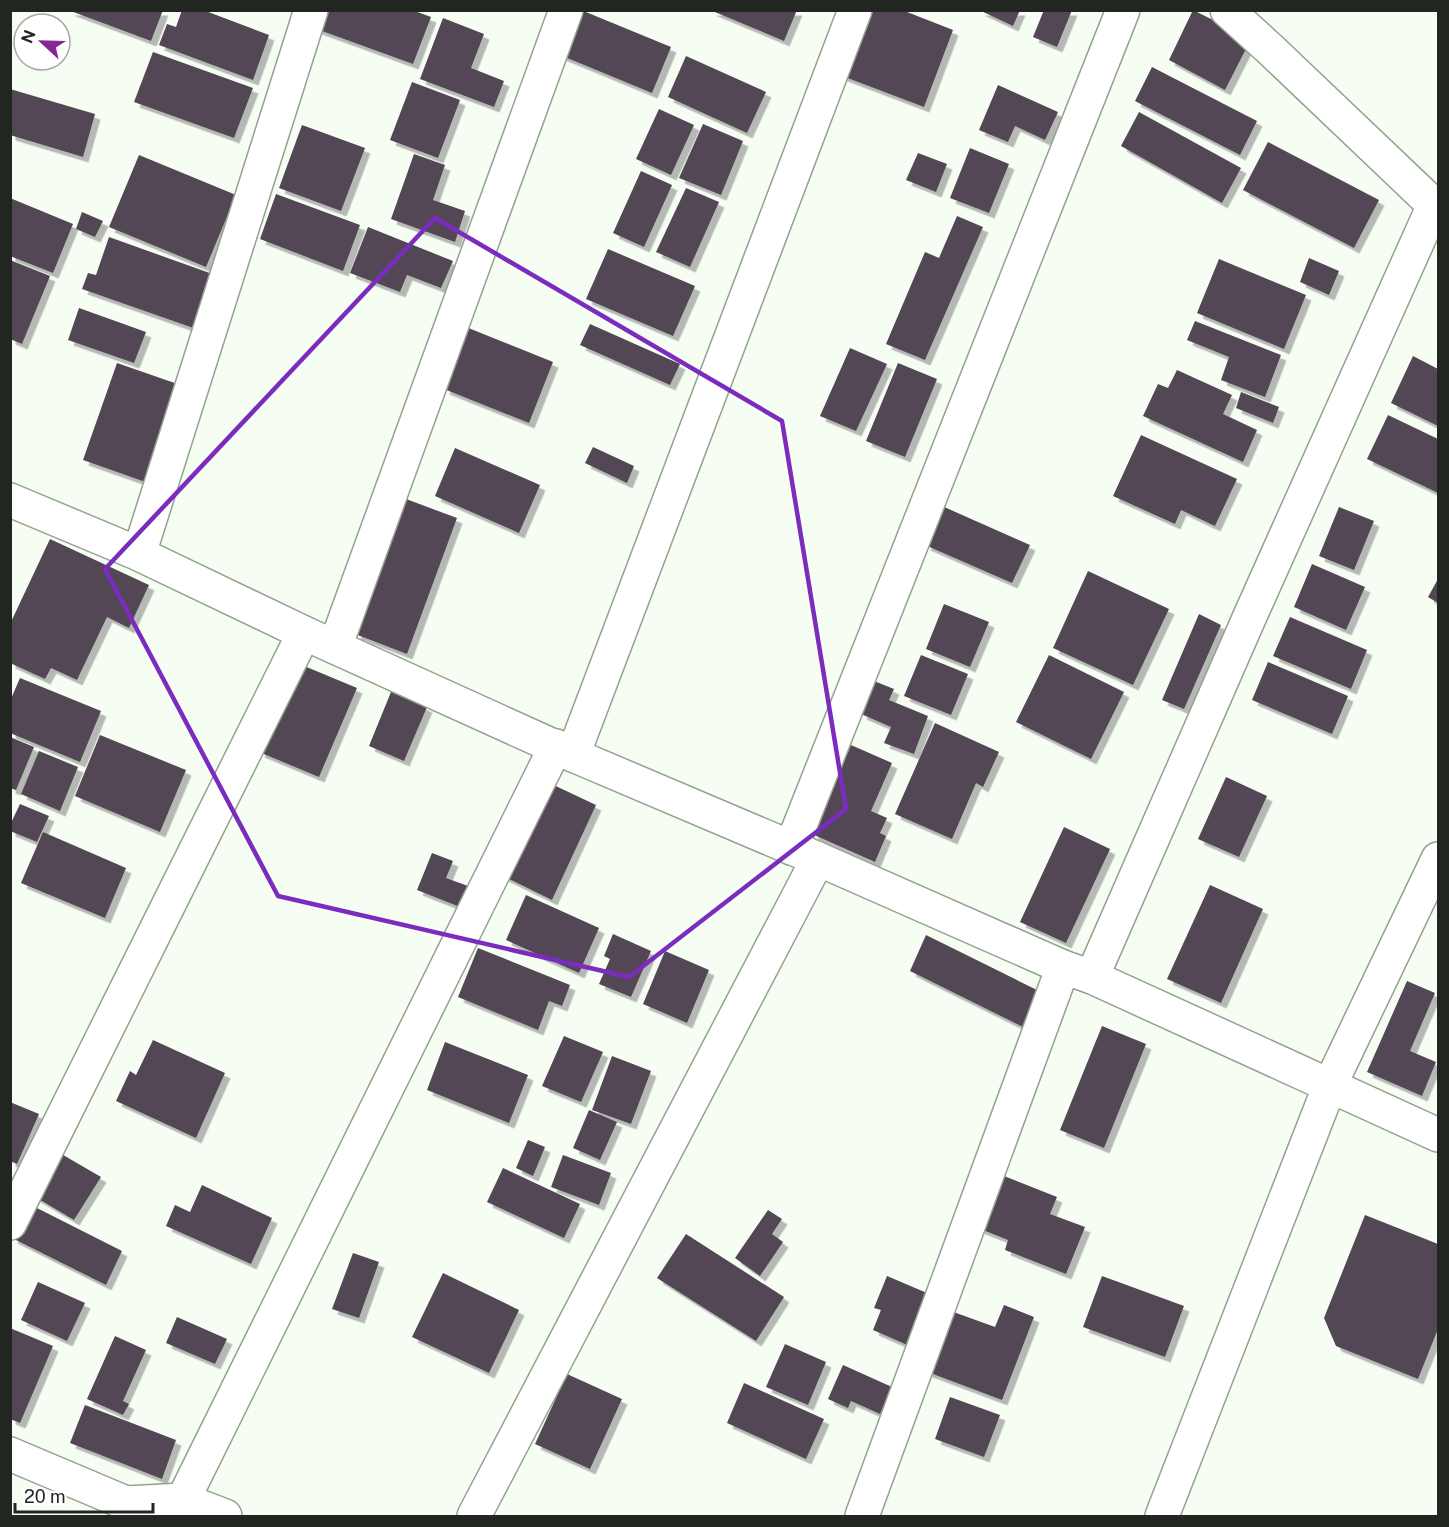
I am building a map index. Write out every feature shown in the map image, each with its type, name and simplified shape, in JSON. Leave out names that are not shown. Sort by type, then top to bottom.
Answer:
[{"type":"street","points":[[139,554],[311,10]]},
{"type":"street","points":[[335,647],[566,10]]},
{"type":"street","points":[[183,1500],[564,750],[855,10]]},
{"type":"street","points":[[474,1516],[804,854],[1123,10]]},
{"type":"street","points":[[862,1516],[1078,972],[1264,585],[1436,207],[1227,10]]},
{"type":"street","points":[[10,500],[139,554],[304,633],[564,750],[1078,972],[1438,1135]]},
{"type":"street","points":[[10,1224],[304,633]]},
{"type":"street","points":[[1162,1516],[1330,1085],[1438,859]]},
{"type":"street","points":[[10,1454],[124,1510],[183,1500],[225,1516]]},
{"type":"highlighted area","points":[[435,218],[782,421],[846,809],[629,977],[278,896],[105,569]]},
{"type":"building","points":[[68,10],[163,10],[151,41]]},
{"type":"building","points":[[182,10],[203,10],[269,35],[253,80],[159,45],[167,24],[176,27]]},
{"type":"building","points":[[317,10],[412,10],[431,17],[413,64],[311,27]]},
{"type":"building","points":[[581,10],[671,47],[652,93],[560,55]]},
{"type":"building","points":[[710,10],[797,10],[784,41]]},
{"type":"building","points":[[862,10],[902,10],[953,30],[924,107],[837,74]]},
{"type":"building","points":[[979,10],[1020,10],[1013,26]]},
{"type":"building","points":[[1044,10],[1072,10],[1057,47],[1033,37]]},
{"type":"building","points":[[1193,10],[1251,39],[1225,90],[1169,60]]},
{"type":"building","points":[[443,18],[484,34],[471,68],[504,81],[494,107],[420,79]]},
{"type":"building","points":[[153,52],[253,88],[234,138],[134,102]]},
{"type":"building","points":[[686,56],[766,92],[747,133],[668,97]]},
{"type":"building","points":[[1152,67],[1257,121],[1240,155],[1135,101]]},
{"type":"building","points":[[412,82],[460,100],[438,158],[390,140]]},
{"type":"building","points":[[998,85],[1058,112],[1045,140],[1015,126],[1008,142],[979,130]]},
{"type":"building","points":[[10,89],[95,114],[83,157],[10,135]]},
{"type":"building","points":[[659,109],[694,125],[671,175],[636,159]]},
{"type":"building","points":[[1139,112],[1241,168],[1222,203],[1121,146]]},
{"type":"building","points":[[703,124],[743,141],[721,195],[679,178]]},
{"type":"building","points":[[302,125],[365,148],[341,211],[279,188]]},
{"type":"building","points":[[1268,142],[1379,200],[1354,248],[1243,190]]},
{"type":"building","points":[[970,148],[1009,164],[989,213],[950,198]]},
{"type":"building","points":[[918,153],[947,164],[936,192],[906,180]]},
{"type":"building","points":[[414,154],[445,165],[433,200],[465,211],[455,242],[391,219]]},
{"type":"building","points":[[139,155],[236,195],[206,267],[109,227]]},
{"type":"building","points":[[641,171],[672,185],[644,247],[613,233]]},
{"type":"building","points":[[686,188],[719,202],[690,267],[656,252]]},
{"type":"building","points":[[276,194],[360,225],[343,271],[260,239]]},
{"type":"building","points":[[10,198],[73,224],[53,273],[10,256]]},
{"type":"building","points":[[82,212],[103,221],[95,237],[76,229]]},
{"type":"building","points":[[957,216],[983,227],[925,360],[886,344],[925,252],[939,258]]},
{"type":"building","points":[[368,227],[453,261],[441,288],[407,275],[400,292],[350,273]]},
{"type":"building","points":[[109,237],[218,276],[199,330],[82,289],[88,273],[96,275]]},
{"type":"building","points":[[608,249],[695,286],[673,336],[586,299]]},
{"type":"building","points":[[1309,258],[1339,271],[1329,295],[1300,282]]},
{"type":"building","points":[[1219,259],[1306,295],[1284,349],[1197,313]]},
{"type":"building","points":[[10,260],[50,276],[22,344],[10,339]]},
{"type":"building","points":[[79,308],[146,332],[134,363],[68,340]]},
{"type":"building","points":[[1195,321],[1281,355],[1265,397],[1221,380],[1229,357],[1187,340]]},
{"type":"building","points":[[590,324],[680,364],[670,385],[580,345]]},
{"type":"building","points":[[466,327],[553,362],[529,423],[444,389]]},
{"type":"building","points":[[850,348],[887,364],[856,431],[820,416]]},
{"type":"building","points":[[1413,356],[1438,369],[1438,426],[1391,403]]},
{"type":"building","points":[[117,363],[189,388],[154,485],[83,460]]},
{"type":"building","points":[[898,363],[937,379],[905,457],[866,441]]},
{"type":"building","points":[[1177,370],[1232,395],[1223,414],[1257,430],[1243,462],[1143,416],[1158,384],[1168,388]]},
{"type":"building","points":[[1241,392],[1279,407],[1273,423],[1236,408]]},
{"type":"building","points":[[1388,415],[1438,439],[1438,493],[1367,459]]},
{"type":"building","points":[[1141,435],[1237,479],[1215,526],[1181,510],[1175,524],[1113,496]]},
{"type":"building","points":[[593,447],[634,466],[627,483],[585,463]]},
{"type":"building","points":[[455,448],[540,485],[519,533],[435,496]]},
{"type":"building","points":[[406,499],[457,518],[407,654],[355,634]]},
{"type":"building","points":[[942,506],[1030,545],[1012,583],[925,545]]},
{"type":"building","points":[[1339,507],[1374,521],[1354,570],[1319,556]]},
{"type":"building","points":[[50,539],[149,585],[129,628],[107,617],[77,680],[51,668],[45,679],[10,663],[10,624]]},
{"type":"building","points":[[1312,564],[1365,587],[1346,630],[1294,607]]},
{"type":"building","points":[[1088,571],[1169,609],[1133,685],[1053,648]]},
{"type":"building","points":[[1438,579],[1438,603],[1428,597]]},
{"type":"building","points":[[944,604],[989,622],[970,667],[926,649]]},
{"type":"building","points":[[1199,614],[1221,625],[1184,709],[1162,700]]},
{"type":"building","points":[[1290,617],[1367,650],[1351,689],[1273,656]]},
{"type":"building","points":[[921,655],[968,674],[951,715],[904,696]]},
{"type":"building","points":[[1049,655],[1124,692],[1091,759],[1016,722]]},
{"type":"building","points":[[1268,662],[1348,696],[1332,734],[1252,700]]},
{"type":"building","points":[[297,663],[357,688],[319,777],[259,752]]},
{"type":"building","points":[[20,678],[101,711],[80,762],[10,733],[10,701]]},
{"type":"building","points":[[874,681],[894,689],[889,700],[928,716],[914,754],[884,743],[891,727],[861,714]]},
{"type":"building","points":[[391,692],[427,707],[404,761],[369,746]]},
{"type":"building","points":[[935,723],[999,752],[983,787],[976,783],[952,839],[895,814]]},
{"type":"building","points":[[100,735],[186,770],[160,832],[75,796]]},
{"type":"building","points":[[10,737],[34,747],[16,790],[10,788]]},
{"type":"building","points":[[851,745],[892,763],[871,811],[887,818],[880,833],[886,836],[875,862],[812,834]]},
{"type":"building","points":[[39,751],[78,767],[60,811],[21,794]]},
{"type":"building","points":[[1226,777],[1267,796],[1239,857],[1198,839]]},
{"type":"building","points":[[543,780],[596,805],[552,900],[499,874]]},
{"type":"building","points":[[20,804],[49,816],[37,842],[10,831],[10,825]]},
{"type":"building","points":[[1064,827],[1110,849],[1066,943],[1020,922]]},
{"type":"building","points":[[43,832],[126,868],[105,918],[21,883]]},
{"type":"building","points":[[432,853],[453,861],[446,878],[468,886],[460,907],[417,890]]},
{"type":"building","points":[[1210,885],[1263,909],[1221,1003],[1167,979]]},
{"type":"building","points":[[526,895],[599,928],[579,973],[506,940]]},
{"type":"building","points":[[613,934],[651,951],[631,997],[599,984],[610,959],[604,956]]},
{"type":"building","points":[[926,935],[1041,992],[1023,1027],[910,971]]},
{"type":"building","points":[[478,948],[570,985],[562,1006],[549,1001],[538,1030],[458,997]]},
{"type":"building","points":[[665,951],[709,970],[687,1023],[643,1004]]},
{"type":"building","points":[[1407,981],[1435,993],[1410,1051],[1436,1062],[1422,1096],[1367,1072]]},
{"type":"building","points":[[1102,1026],[1146,1044],[1104,1148],[1060,1130]]},
{"type":"building","points":[[564,1036],[603,1052],[581,1102],[542,1086]]},
{"type":"building","points":[[153,1040],[225,1073],[196,1138],[116,1101],[130,1071],[136,1075]]},
{"type":"building","points":[[445,1042],[528,1075],[509,1123],[427,1090]]},
{"type":"building","points":[[612,1056],[651,1071],[631,1124],[592,1110]]},
{"type":"building","points":[[10,1102],[39,1114],[17,1164],[10,1161]]},
{"type":"building","points":[[589,1110],[617,1122],[600,1160],[573,1148]]},
{"type":"building","points":[[528,1140],[545,1147],[533,1176],[516,1168]]},
{"type":"building","points":[[58,1152],[101,1177],[74,1220],[32,1195]]},
{"type":"building","points":[[563,1155],[611,1173],[599,1205],[551,1187]]},
{"type":"building","points":[[503,1168],[580,1204],[564,1238],[487,1202]]},
{"type":"building","points":[[999,1174],[1057,1197],[1050,1214],[1085,1227],[1066,1274],[1005,1250],[1008,1240],[978,1228]]},
{"type":"building","points":[[202,1185],[272,1218],[251,1264],[166,1226],[175,1205],[190,1212]]},
{"type":"building","points":[[29,1204],[122,1251],[106,1285],[12,1238]]},
{"type":"building","points":[[768,1210],[782,1219],[772,1234],[783,1242],[760,1276],[735,1258]]},
{"type":"building","points":[[1365,1215],[1438,1244],[1438,1329],[1418,1379],[1336,1346],[1324,1318]]},
{"type":"building","points":[[686,1234],[784,1297],[756,1341],[657,1278]]},
{"type":"building","points":[[353,1253],[379,1262],[359,1318],[332,1309]]},
{"type":"building","points":[[443,1273],[519,1310],[489,1373],[412,1337]]},
{"type":"building","points":[[887,1276],[934,1296],[912,1347],[873,1330],[881,1310],[874,1308]]},
{"type":"building","points":[[1102,1276],[1184,1306],[1165,1357],[1083,1327]]},
{"type":"building","points":[[38,1282],[85,1303],[67,1341],[21,1320]]},
{"type":"building","points":[[1004,1305],[1034,1317],[1002,1400],[925,1371],[948,1310],[995,1327]]},
{"type":"building","points":[[177,1317],[227,1339],[215,1364],[166,1343]]},
{"type":"building","points":[[10,1328],[53,1346],[20,1423],[10,1419]]},
{"type":"building","points":[[115,1336],[146,1350],[123,1401],[129,1404],[123,1415],[87,1399]]},
{"type":"building","points":[[785,1344],[826,1362],[808,1405],[766,1387]]},
{"type":"building","points":[[843,1365],[892,1387],[880,1414],[851,1401],[848,1408],[828,1399]]},
{"type":"building","points":[[567,1374],[622,1399],[590,1469],[535,1444]]},
{"type":"building","points":[[744,1383],[824,1419],[806,1459],[727,1423]]},
{"type":"building","points":[[950,1397],[1000,1415],[984,1457],[935,1439]]},
{"type":"building","points":[[85,1405],[176,1440],[162,1479],[70,1443]]}]
